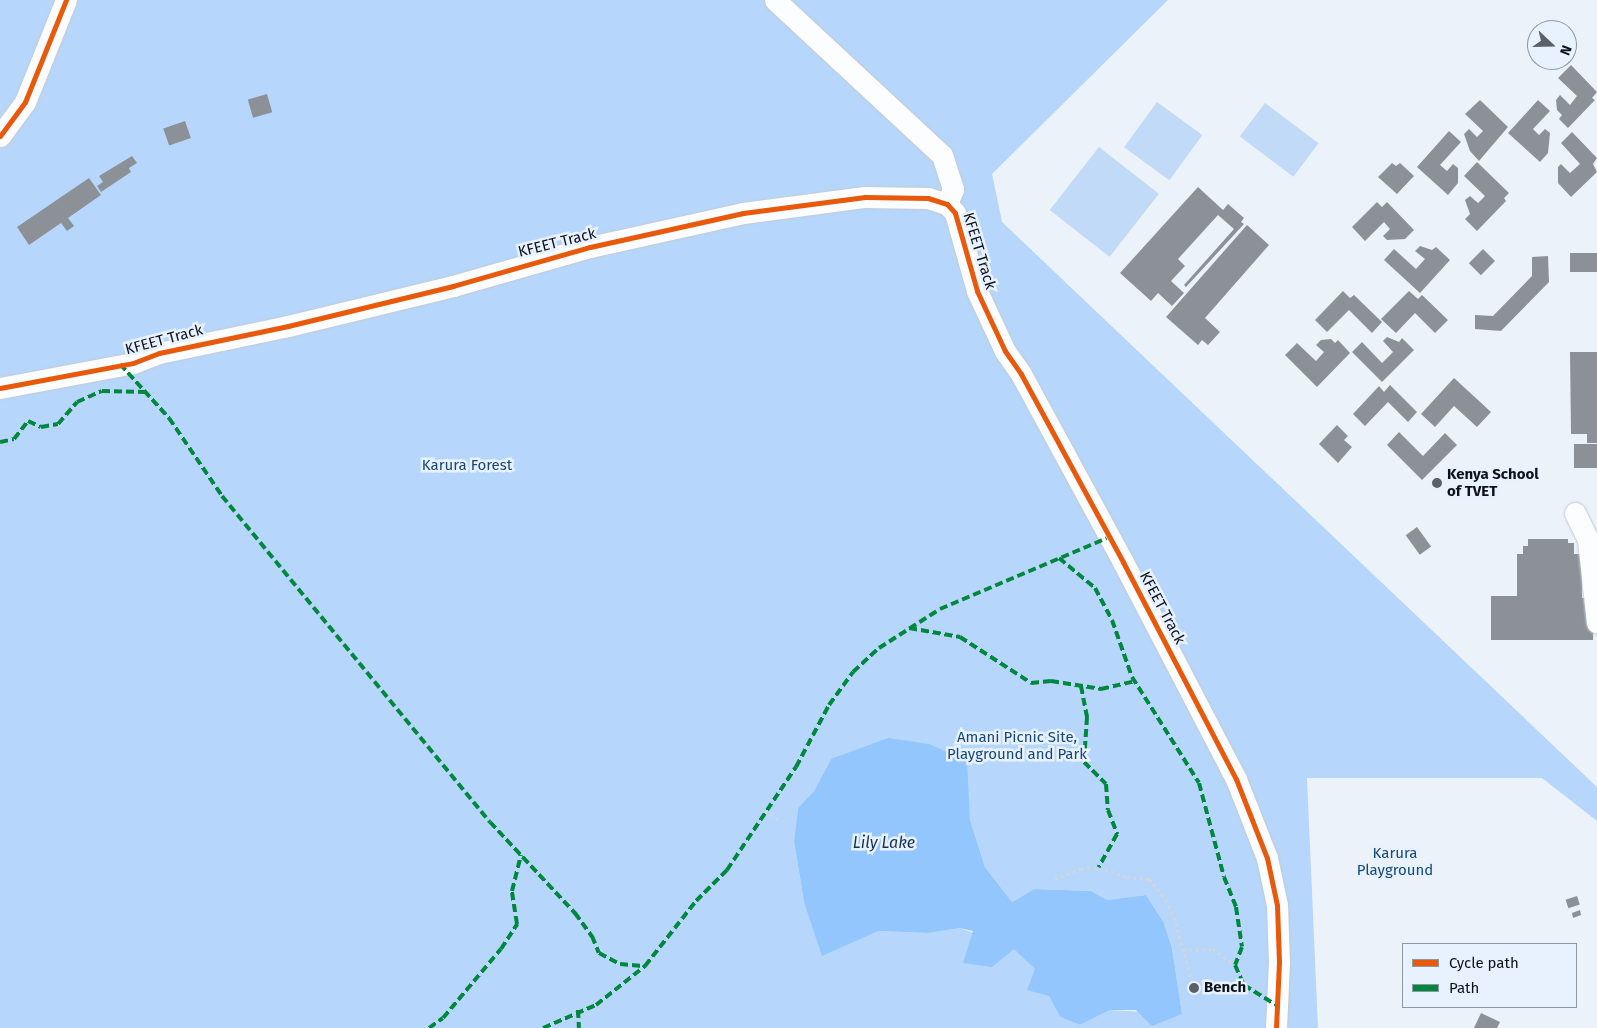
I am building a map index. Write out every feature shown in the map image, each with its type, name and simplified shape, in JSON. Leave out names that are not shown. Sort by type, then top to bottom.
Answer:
[{"type":"street","points":[[0,136],[25,102],[66,0]]},
{"type":"street","points":[[775,0],[942,154],[953,189],[947,204]]},
{"type":"street","name":"KFEET Track","points":[[0,388],[133,363],[178,348],[288,326],[453,286],[590,247],[743,213],[865,197],[928,198],[947,204],[955,213],[977,291],[1005,351],[1021,374],[1037,408],[1149,612],[1236,779],[1267,858],[1277,905],[1279,962],[1276,1028]]},
{"type":"street","points":[[1575,513],[1588,540],[1597,623]]},
{"type":"path","points":[[765,810],[782,822]]},
{"type":"path","points":[[1055,879],[1081,869],[1098,866],[1127,878],[1149,879],[1162,894],[1174,918],[1194,988]]},
{"type":"path","points":[[1184,950],[1213,949],[1235,965]]},
{"type":"shaded area","points":[[1157,102],[1202,135],[1169,180],[1124,147]]},
{"type":"shaded area","points":[[1265,103],[1319,143],[1293,177],[1240,137]]},
{"type":"shaded area","points":[[1099,147],[1159,194],[1110,257],[1050,210]]},
{"type":"green space","name":"Karura Forest","points":[[0,0],[1168,0],[992,174],[1002,222],[1597,787],[1597,821],[1542,778],[1307,778],[1318,1028],[0,1028]],"holes":[[[831,759],[966,761],[970,820],[985,867],[1012,902],[1034,889],[1091,891],[1107,900],[1146,895],[1164,923],[1172,948],[1182,1014],[1110,1010],[1080,1025],[1060,1017],[1035,969],[1014,948],[960,928],[928,933],[878,931],[804,902],[794,841],[798,808],[814,791]]]},
{"type":"water","name":"Lily Lake","points":[[888,738],[929,744],[967,761],[970,820],[985,867],[1012,902],[1034,889],[1091,891],[1107,900],[1146,895],[1164,923],[1172,948],[1182,1014],[1152,1026],[1136,1010],[1110,1010],[1080,1025],[1060,1017],[1049,996],[1027,990],[1035,969],[1014,949],[992,967],[963,963],[973,931],[960,928],[928,933],[878,931],[822,956],[804,902],[794,841],[798,808],[814,791],[831,759]]},
{"type":"building","points":[[1566,70],[1576,70],[1597,92],[1592,98],[1595,100],[1568,128],[1559,119],[1562,115],[1557,110],[1556,100],[1560,95],[1570,105],[1577,96],[1558,78]]},
{"type":"building","points":[[267,94],[272,112],[253,118],[248,100]]},
{"type":"building","points":[[1480,100],[1508,127],[1479,161],[1470,151],[1464,134],[1469,129],[1477,137],[1483,131],[1465,114]]},
{"type":"building","points":[[1538,100],[1550,111],[1533,129],[1539,135],[1545,129],[1550,133],[1548,153],[1540,162],[1508,133]]},
{"type":"building","points":[[185,121],[191,138],[169,146],[163,128]]},
{"type":"building","points":[[1449,131],[1461,142],[1440,165],[1447,171],[1453,164],[1458,168],[1458,183],[1448,195],[1417,167]]},
{"type":"building","points":[[1572,132],[1597,158],[1593,164],[1597,172],[1571,197],[1558,183],[1558,167],[1561,164],[1570,173],[1580,164],[1561,143]]},
{"type":"building","points":[[132,156],[137,163],[129,168],[131,172],[101,192],[97,186],[103,182],[99,176]]},
{"type":"building","points":[[1477,162],[1509,193],[1504,198],[1506,201],[1477,231],[1465,219],[1470,214],[1465,200],[1470,196],[1478,203],[1485,196],[1464,176]]},
{"type":"building","points":[[1392,163],[1396,166],[1400,163],[1414,176],[1397,194],[1378,177]]},
{"type":"building","points":[[89,178],[101,195],[68,218],[74,226],[67,231],[61,223],[29,245],[17,227]]},
{"type":"building","points":[[1198,187],[1223,210],[1228,204],[1244,218],[1241,222],[1244,224],[1186,287],[1184,285],[1234,229],[1218,215],[1178,259],[1185,266],[1171,281],[1184,293],[1172,306],[1158,293],[1151,301],[1120,273]]},
{"type":"building","points":[[1377,202],[1382,207],[1387,202],[1414,230],[1405,239],[1387,240],[1383,236],[1390,229],[1384,222],[1365,241],[1352,227]]},
{"type":"building","points":[[1247,225],[1269,245],[1205,318],[1220,332],[1208,345],[1202,340],[1198,345],[1166,317]]},
{"type":"building","points":[[1420,246],[1432,250],[1436,247],[1450,260],[1420,293],[1384,260],[1394,249],[1416,269],[1425,259],[1415,251]]},
{"type":"building","points":[[1483,249],[1495,261],[1481,275],[1469,263]]},
{"type":"building","points":[[1570,253],[1597,253],[1597,272],[1570,272]]},
{"type":"building","points":[[1548,256],[1549,282],[1501,331],[1475,329],[1475,315],[1493,316],[1532,276],[1532,257]]},
{"type":"building","points":[[1343,291],[1350,298],[1354,295],[1382,322],[1372,333],[1349,310],[1327,332],[1315,320]]},
{"type":"building","points":[[1409,291],[1418,299],[1422,295],[1448,320],[1435,333],[1415,313],[1396,333],[1381,319]]},
{"type":"building","points":[[1387,337],[1399,342],[1402,338],[1414,350],[1382,382],[1352,352],[1362,342],[1382,363],[1393,352],[1383,341]]},
{"type":"building","points":[[1331,339],[1335,343],[1338,340],[1350,353],[1317,387],[1285,355],[1297,343],[1316,361],[1324,352],[1316,345],[1321,340]]},
{"type":"building","points":[[1570,352],[1597,352],[1597,443],[1587,443],[1587,434],[1571,434]]},
{"type":"building","points":[[1454,378],[1491,412],[1477,427],[1454,406],[1435,427],[1421,414]]},
{"type":"building","points":[[1390,385],[1417,412],[1408,422],[1388,402],[1365,426],[1353,414],[1379,386],[1384,392]]},
{"type":"building","points":[[1337,425],[1348,436],[1344,440],[1352,447],[1338,463],[1319,444]]},
{"type":"building","points":[[1399,432],[1423,456],[1445,433],[1457,445],[1422,480],[1387,445]]},
{"type":"building","points":[[1574,444],[1597,444],[1597,468],[1574,468]]},
{"type":"building","points":[[1417,527],[1431,546],[1420,555],[1406,535]]},
{"type":"building","points":[[1528,539],[1568,539],[1568,543],[1574,543],[1574,554],[1582,554],[1582,598],[1594,598],[1593,640],[1491,640],[1491,596],[1517,596],[1517,554],[1523,554],[1523,546],[1528,546]]},
{"type":"building","points":[[1577,896],[1580,905],[1568,908],[1566,900]]},
{"type":"building","points":[[1580,910],[1581,915],[1573,918],[1572,913]]},
{"type":"building","points":[[1481,1013],[1500,1022],[1497,1028],[1474,1028]]},
{"type":"marked path","points":[[120,364],[169,418],[222,496],[490,822],[575,913],[592,936],[599,953],[620,964],[645,966]]},
{"type":"marked path","points":[[0,442],[14,439],[28,421],[41,427],[58,424],[77,402],[102,391],[146,392]]},
{"type":"marked path","points":[[543,1028],[596,1005],[645,966],[696,901],[727,870],[796,767],[829,705],[853,672],[879,648],[940,609],[1107,538]]},
{"type":"marked path","points":[[1059,558],[1095,588],[1112,620],[1132,677],[1199,783],[1224,877],[1236,907],[1242,947],[1235,965],[1244,985],[1277,1006]]},
{"type":"marked path","points":[[909,628],[960,637],[1031,683],[1051,681],[1101,689],[1135,681]]},
{"type":"marked path","points":[[1081,686],[1087,717],[1084,762],[1106,784],[1108,810],[1117,834],[1099,867]]},
{"type":"marked path","points":[[429,1028],[443,1018],[501,949],[517,924],[512,891],[521,855]]},
{"type":"marked path","points":[[578,1010],[579,1028]]},
{"type":"cycle path","points":[[0,136],[25,102],[66,0]]},
{"type":"cycle path","points":[[0,388],[133,363],[159,353],[288,326],[453,286],[590,247],[743,213],[865,197],[928,198],[947,204],[955,213],[977,291],[1005,351],[1021,374],[1123,562],[1236,779],[1267,858],[1277,905],[1279,962],[1276,1028]]},
{"type":"place","name":"Kenya School of TVET","points":[[1437,483]]},
{"type":"place","name":"Bench","points":[[1194,988]]},
{"type":"park label","name":"Amani Picnic Site, Playground and Park","points":[[1017,746]]},
{"type":"park label","name":"Karura Playground","points":[[1395,862]]}]
